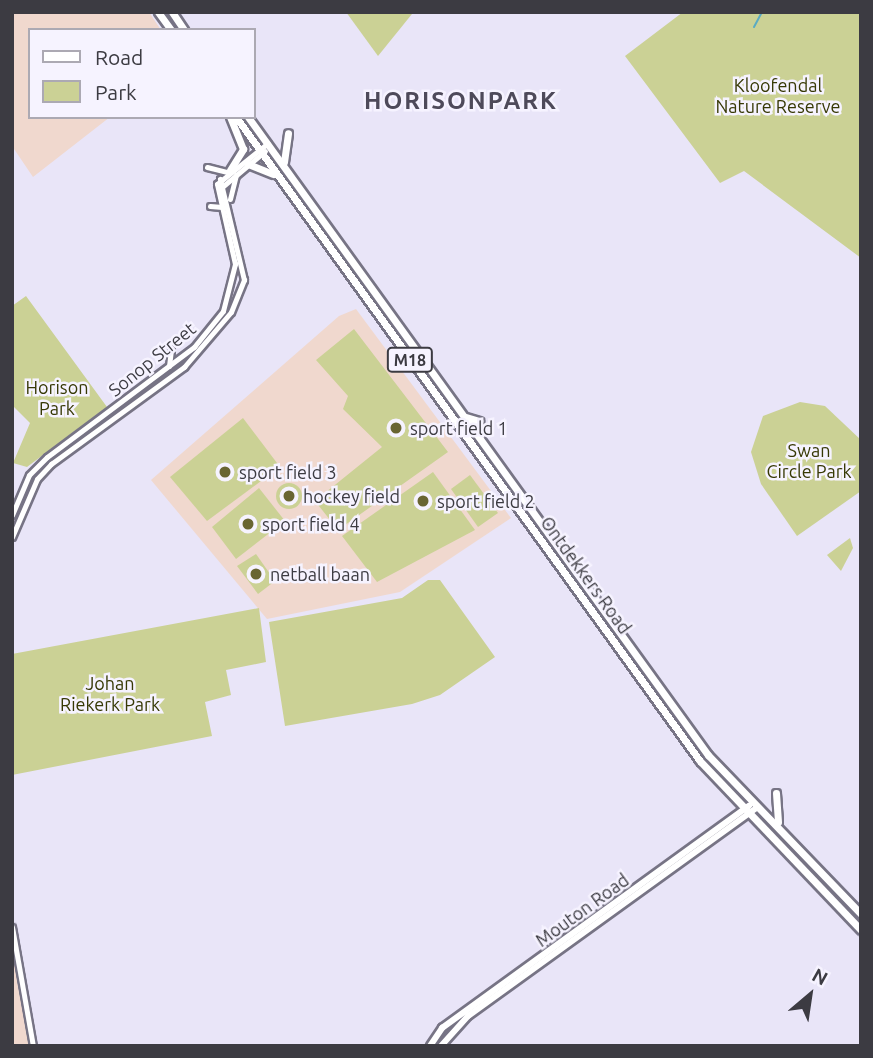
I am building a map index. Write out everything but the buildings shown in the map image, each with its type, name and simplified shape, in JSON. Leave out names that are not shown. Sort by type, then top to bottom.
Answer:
[{"type":"main road","points":[[158,12],[170,28]]},
{"type":"main road","points":[[172,12],[183,28]]},
{"type":"main road","points":[[231,119],[243,149],[231,172]]},
{"type":"main road","name":"Ontdekkers Road","points":[[237,119],[700,761],[861,930]]},
{"type":"main road","name":"Ontdekkers Road","points":[[250,119],[708,755],[861,914]]},
{"type":"main road","points":[[288,133],[281,156],[293,180]]},
{"type":"main road","points":[[248,164],[265,167],[286,187]]},
{"type":"main road","points":[[465,417],[480,421]]},
{"type":"main road","points":[[776,793],[773,815],[793,843]]},
{"type":"main road","name":"Mouton Road","points":[[440,1046],[468,1016],[756,804]]},
{"type":"main road","name":"Mouton Road","points":[[430,1046],[442,1028],[746,812]]},
{"type":"street","points":[[221,185],[231,172],[269,145]]},
{"type":"street","points":[[221,185],[231,172],[248,164],[261,151]]},
{"type":"street","points":[[207,167],[231,172]]},
{"type":"street","points":[[231,172],[231,211]]},
{"type":"street","name":"Sonop Street","points":[[12,515],[29,475],[47,457],[186,354],[214,325],[233,289],[235,264],[222,207],[221,185]]},
{"type":"street","name":"Sonop Street","points":[[12,537],[37,479],[51,464],[190,361],[241,295],[243,261],[231,211],[221,185]]},
{"type":"street","points":[[210,206],[222,207]]},
{"type":"street","points":[[169,366],[171,350],[186,354]]},
{"type":"street","points":[[180,369],[178,359],[190,361]]},
{"type":"street","points":[[12,927],[33,1046]]},
{"type":"shaded area","points":[[12,12],[149,12],[160,28],[28,28],[28,119],[107,119],[33,177],[12,146]]},
{"type":"shaded area","points":[[356,309],[511,518],[400,592],[267,619],[151,480],[339,316]]},
{"type":"shaded area","points":[[12,947],[30,1046],[12,1046]]},
{"type":"green space","points":[[346,12],[412,12],[412,14],[378,56]]},
{"type":"green space","name":"Kloofendal Nature Reserve","points":[[683,12],[861,12],[861,258],[744,171],[720,183],[625,56]]},
{"type":"green space","name":"Horison Park","points":[[26,296],[107,407],[27,467],[13,463],[30,423],[12,405],[12,306]]},
{"type":"green space","name":"sport field 1","points":[[354,329],[448,452],[338,530],[315,501],[382,447],[343,409],[348,396],[316,360]]},
{"type":"green space","name":"Swan Circle Park","points":[[800,402],[825,406],[861,440],[861,491],[797,536],[761,484],[751,452],[763,416]]},
{"type":"green space","name":"sport field 3","points":[[243,418],[280,467],[207,521],[170,477]]},
{"type":"green space","name":"sport field 2","points":[[433,472],[475,530],[377,582],[342,536]]},
{"type":"green space","points":[[470,475],[498,513],[478,527],[451,489]]},
{"type":"green space","name":"hockey field","points":[[289,483],[298,487],[302,496],[298,505],[289,509],[280,505],[276,496],[280,487]]},
{"type":"green space","name":"sport field 4","points":[[259,488],[285,521],[236,559],[212,527]]},
{"type":"green space","points":[[850,538],[853,548],[841,571],[827,555]]},
{"type":"green space","name":"netball baan","points":[[256,554],[275,581],[258,594],[237,566]]},
{"type":"green space","points":[[428,580],[440,580],[495,657],[440,695],[412,704],[285,726],[269,622],[402,598]]},
{"type":"green space","name":"Johan Riekerk Park","points":[[259,608],[266,662],[226,670],[231,695],[205,702],[212,736],[12,775],[12,654]]},
{"type":"waterway","points":[[754,27],[762,12]]},
{"type":"place","name":"sport field 1","points":[[396,428]]},
{"type":"place","name":"sport field 3","points":[[225,472]]},
{"type":"place","name":"hockey field","points":[[289,496]]},
{"type":"place","name":"sport field 2","points":[[423,501]]},
{"type":"place","name":"sport field 4","points":[[248,524]]},
{"type":"place","name":"netball baan","points":[[256,574]]},
{"type":"district","name":"HORISONPARK","points":[[461,101]]}]
